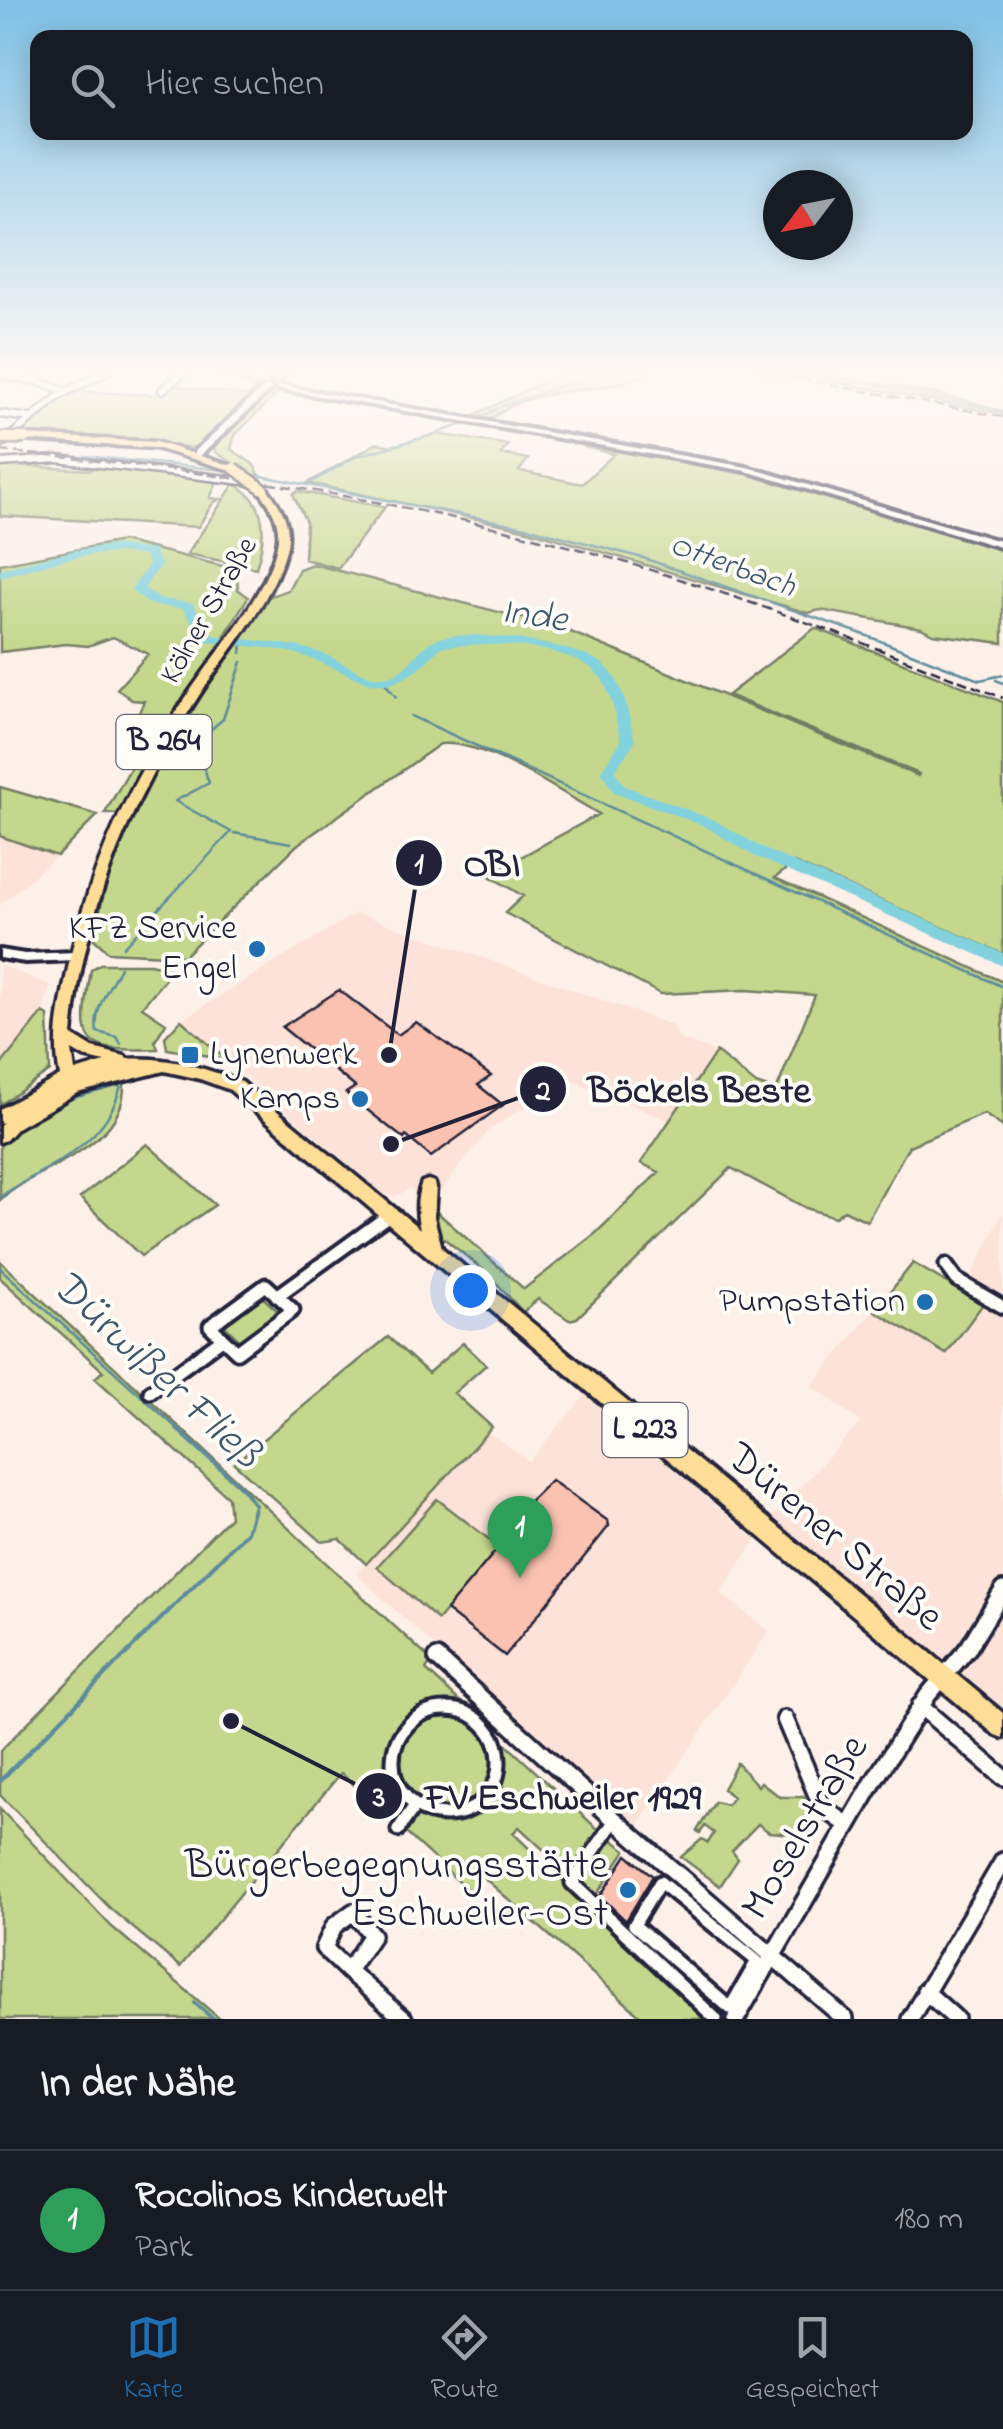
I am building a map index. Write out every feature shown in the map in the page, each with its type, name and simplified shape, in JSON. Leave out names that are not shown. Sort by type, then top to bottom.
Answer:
[{"type":"main road","name":"Kölner Straße","points":[[76,956],[102,861],[157,752],[262,587],[281,548],[283,520],[258,486],[229,466]]},
{"type":"main road","name":"B 264","points":[[76,956],[63,1050],[76,1080]]},
{"type":"main road","points":[[67,1039],[98,1056],[129,1061]]},
{"type":"main road","name":"Dürener Straße","points":[[76,1080],[129,1061],[204,1074],[236,1086],[1003,1727]]},
{"type":"main road","name":"L 223","points":[[76,1080],[162,1067]]},
{"type":"main road","points":[[0,1117],[36,1092],[76,1080]]},
{"type":"main road","points":[[0,1136],[76,1080]]},
{"type":"main road","points":[[428,1186],[425,1218],[434,1252]]},
{"type":"street","points":[[104,465],[258,486]]},
{"type":"street","points":[[722,465],[760,472],[1003,545]]},
{"type":"street","points":[[0,954],[25,958],[76,956]]},
{"type":"street","points":[[278,1296],[389,1215]]},
{"type":"street","points":[[946,1264],[957,1280],[1003,1308]]},
{"type":"street","points":[[266,1285],[278,1296],[292,1310],[237,1352],[210,1326],[266,1285]]},
{"type":"street","points":[[150,1392],[222,1338]]},
{"type":"street","name":"Moselstraße","points":[[736,2019],[920,1706],[969,1646],[1003,1590]]},
{"type":"street","points":[[438,1658],[615,1820],[845,2019]]},
{"type":"street","points":[[920,1706],[1003,1778]]},
{"type":"street","points":[[446,1708],[468,1712],[482,1722],[496,1742],[499,1758],[495,1783],[484,1799],[464,1814],[430,1815],[414,1807],[403,1796],[394,1774],[402,1733],[416,1718],[446,1708]]},
{"type":"street","points":[[482,1722],[493,1708]]},
{"type":"street","points":[[785,1719],[814,1794],[822,1807],[848,1825]]},
{"type":"street","points":[[398,1830],[414,1807]]},
{"type":"street","points":[[615,1820],[572,1882],[640,1938],[730,2008],[757,1961],[660,1882],[634,1925],[640,1938],[716,2019]]},
{"type":"street","points":[[910,2019],[1003,1860]]},
{"type":"street","points":[[671,1891],[680,1875]]},
{"type":"street","points":[[348,1971],[404,2019]]},
{"type":"street","points":[[925,1991],[956,2019]]},
{"type":"shaded area","points":[[0,836],[57,856],[0,905]]},
{"type":"shaded area","points":[[356,913],[672,1025],[679,1039],[716,1052],[672,1122],[538,1066],[523,1086],[538,1098],[488,1131],[429,1205],[410,1188],[396,1196],[382,1194],[181,1020]]},
{"type":"shaded area","points":[[0,965],[50,985],[43,1013],[0,1066]]},
{"type":"shaded area","points":[[1003,1213],[1003,1708],[771,1519],[861,1422],[812,1386],[913,1262],[964,1291]]},
{"type":"shaded area","points":[[586,1394],[756,1540],[720,1593],[769,1631],[637,1826],[589,1788],[356,1574],[488,1432],[529,1461]]},
{"type":"green space","points":[[0,465],[91,470],[95,465],[106,465],[218,479],[210,498],[220,499],[213,503],[198,527],[0,516]]},
{"type":"green space","points":[[236,465],[254,465],[261,477]]},
{"type":"green space","points":[[339,465],[523,465],[519,471],[582,484],[602,465],[707,465],[771,478],[1003,551],[1003,643],[933,634],[921,628],[820,610],[808,613],[528,530],[308,483]]},
{"type":"green space","points":[[234,484],[254,500],[262,521],[256,568],[187,554]]},
{"type":"green space","points":[[296,491],[385,507],[338,568],[304,559],[306,522],[293,494]]},
{"type":"green space","points":[[122,541],[230,568],[237,574],[238,589],[248,597],[117,814],[105,813],[151,732],[138,715],[144,701],[132,700],[117,689],[148,654],[113,637],[88,646],[66,644],[0,652],[0,564]]},
{"type":"green space","points":[[312,564],[561,628],[918,776],[728,695],[815,628],[1003,702],[1003,954],[794,863],[775,878],[1003,982],[1003,1127],[984,1114],[909,1146],[867,1221],[844,1210],[835,1217],[806,1208],[731,1168],[577,1318],[569,1320],[538,1299],[523,1312],[487,1273],[441,1236],[429,1205],[524,1289],[596,1233],[659,1172],[641,1163],[716,1052],[756,1084],[776,1091],[815,995],[746,990],[661,994],[505,913],[523,896],[488,875],[599,814],[499,758],[458,745],[440,744],[297,845],[184,956],[108,952],[94,939],[109,869],[142,792],[262,599],[288,590],[299,569]]},
{"type":"green space","points":[[0,787],[98,815],[57,856],[0,836]]},
{"type":"green space","points":[[100,964],[150,964],[173,969],[142,1007],[166,1023],[155,1041],[158,1049],[112,1048],[90,1039],[86,1029],[87,995],[91,970]]},
{"type":"green space","points":[[43,1013],[48,1016],[50,1071],[0,1105],[0,1066]]},
{"type":"green space","points":[[181,1020],[235,1067],[215,1057],[167,1049],[165,1037]]},
{"type":"green space","points":[[124,1082],[121,1105],[112,1123],[97,1139],[0,1200],[0,1146],[28,1121],[57,1104]]},
{"type":"green space","points":[[147,1144],[215,1205],[141,1256],[80,1198]]},
{"type":"green space","points":[[0,1261],[432,1661],[426,1670],[593,1825],[626,1850],[595,1897],[519,1827],[513,1833],[707,2019],[644,2019],[482,1876],[469,1891],[341,1773],[180,1967],[113,1911],[0,1795],[0,1751],[230,1517],[228,1497],[95,1378],[103,1371],[0,1278]]},
{"type":"green space","points":[[913,1263],[983,1304],[946,1354],[875,1311]]},
{"type":"green space","points":[[260,1295],[280,1313],[241,1342],[222,1323]]},
{"type":"green space","points":[[388,1337],[428,1373],[463,1343],[486,1365],[454,1393],[492,1427],[366,1564],[340,1539],[322,1542],[234,1463]]},
{"type":"green space","points":[[437,1499],[499,1547],[438,1620],[377,1567]]},
{"type":"green space","points":[[737,1763],[758,1786],[761,1782],[780,1797],[804,1797],[810,1809],[793,1834],[769,1832],[758,1824],[732,1851],[738,1859],[720,1886],[681,1857],[702,1839],[708,1843],[714,1833],[705,1826],[700,1833],[697,1831],[715,1802],[727,1805],[733,1797],[723,1789]]},
{"type":"green space","points":[[0,1809],[112,1927],[220,2019],[0,2019]]},
{"type":"building","points":[[339,990],[398,1035],[416,1022],[491,1076],[478,1085],[503,1105],[431,1157],[406,1136],[404,1139],[346,1093],[355,1087],[282,1027]]},
{"type":"building","points":[[551,1480],[608,1521],[609,1526],[505,1656],[446,1610],[530,1510],[524,1506]]},
{"type":"building","name":"Bürgerbegegnungsstätte Eschweiler-Ost","points":[[627,1855],[653,1876],[626,1921],[600,1896]]},
{"type":"waterway","name":"Otterbach","points":[[176,465],[233,471]]},
{"type":"waterway","points":[[312,482],[341,465]]},
{"type":"waterway","name":"Otterbach","points":[[251,474],[526,527],[643,558],[865,635],[980,680],[1003,675]]},
{"type":"waterway","name":"Inde","points":[[0,573],[93,550],[150,553],[155,565],[137,589],[156,602],[187,606],[209,638],[302,651],[373,680],[402,676],[437,643],[454,641],[530,644],[580,656],[598,666],[609,679],[617,702],[628,741],[608,771],[619,789],[709,823],[760,853],[1003,960]]},
{"type":"waterway","points":[[241,653],[242,644]]},
{"type":"waterway","points":[[123,947],[231,832],[175,801],[209,783],[197,747],[202,737],[223,719],[242,662]]},
{"type":"waterway","points":[[996,680],[1003,683]]},
{"type":"waterway","points":[[385,683],[396,697]]},
{"type":"waterway","points":[[411,716],[1003,987]]},
{"type":"waterway","points":[[234,833],[291,843]]},
{"type":"waterway","points":[[120,967],[100,1006],[96,1023],[97,1032],[117,1037],[121,1044]]},
{"type":"waterway","name":"Dürwißer Fließ","points":[[0,1197],[89,1139],[103,1124],[121,1085],[62,1101]]},
{"type":"waterway","name":"Dürwißer Fließ","points":[[0,1268],[180,1431]]},
{"type":"waterway","name":"Dürwißer Fließ","points":[[0,1781],[247,1532],[255,1505],[242,1488],[177,1429]]},
{"type":"waterway","points":[[195,2003],[213,2019]]},
{"type":"railway","points":[[135,465],[377,502],[565,545],[755,604],[1003,698]]},
{"type":"place","name":"KFZ Service Engel","points":[[257,949]]},
{"type":"place","name":"Lynenwerk","points":[[190,1055]]},
{"type":"place","name":"OBI","points":[[389,1055]]},
{"type":"place","name":"Kamps","points":[[360,1099]]},
{"type":"place","name":"Böckels Beste","points":[[391,1144]]},
{"type":"place","name":"Pumpstation","points":[[925,1302]]},
{"type":"place","name":"Rocolinos Kinderwelt","points":[[520,1578]]},
{"type":"place","name":"FV Eschweiler 1929","points":[[231,1721]]},
{"type":"place","name":"Bürgerbegegnungsstätte Eschweiler-Ost","points":[[628,1890]]}]
